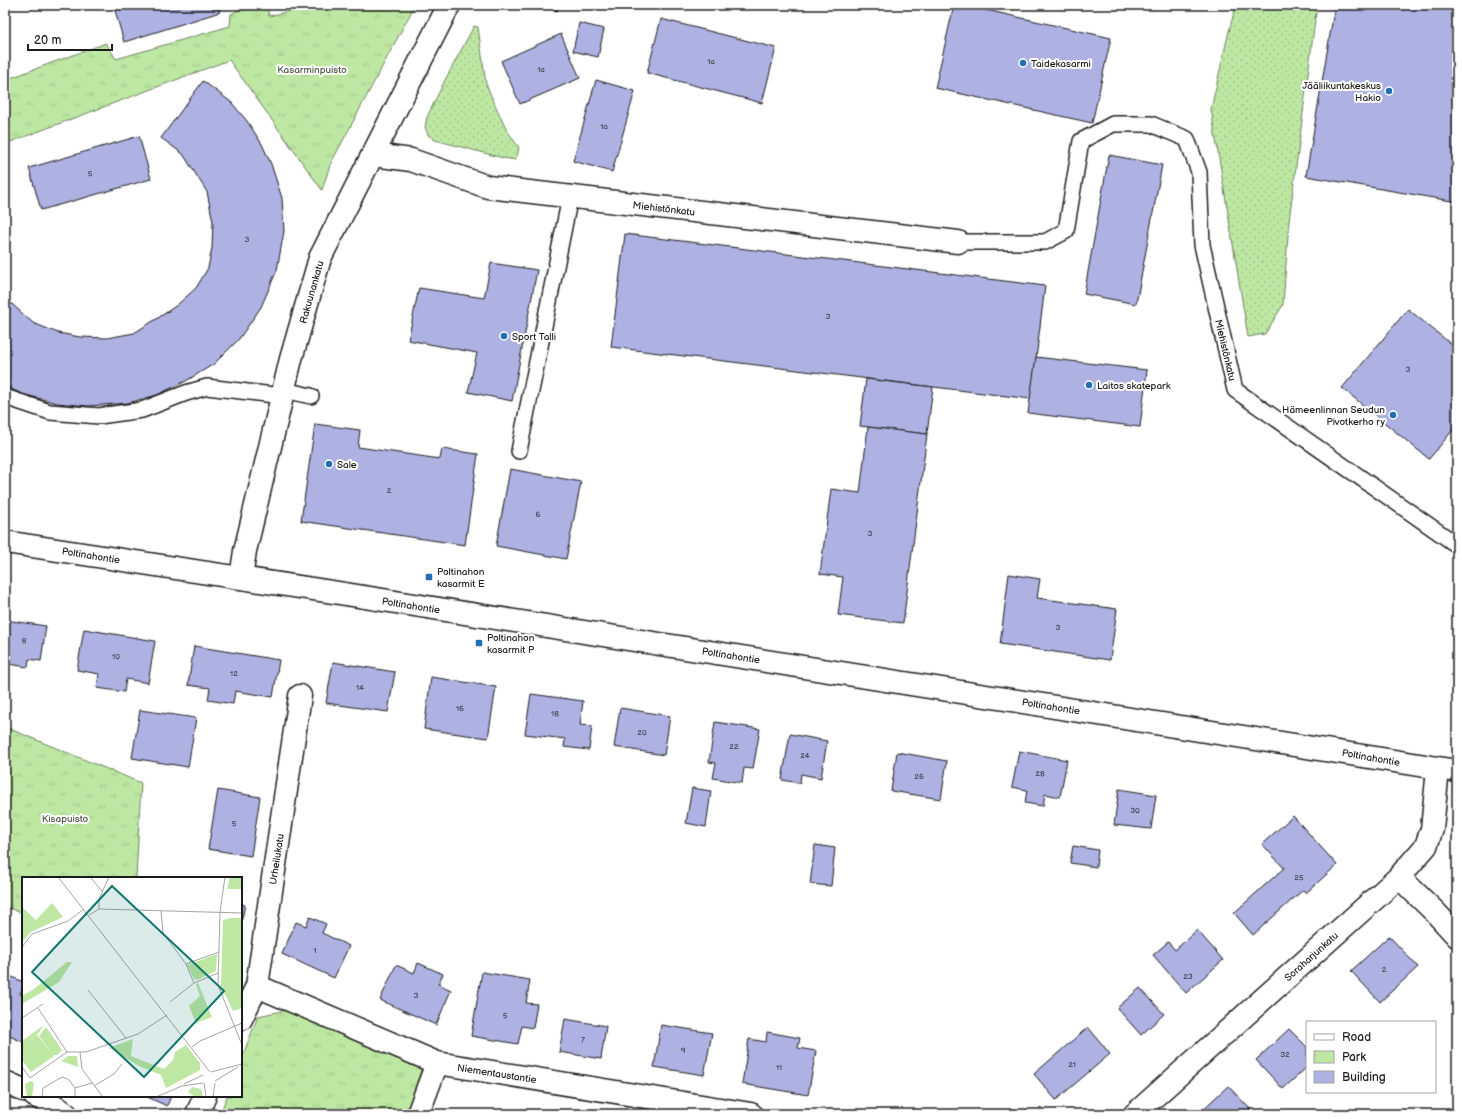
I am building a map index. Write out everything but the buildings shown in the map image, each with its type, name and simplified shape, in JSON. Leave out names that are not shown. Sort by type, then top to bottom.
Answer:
[{"type":"street","name":"Rakuunankatu","points":[[241,578],[245,551],[283,393],[320,258],[374,155],[449,5]]},
{"type":"street","name":"Miehistönkatu","points":[[374,155],[411,160],[488,187],[958,242]]},
{"type":"street","name":"Poltinahontie","points":[[5,542],[241,578],[1447,770]]},
{"type":"street","name":"Urheilukatu","points":[[242,1017],[256,986],[300,696]]},
{"type":"street","name":"Soraharjunkatu","points":[[1134,1114],[1399,877],[1426,846],[1432,829],[1447,770]]},
{"type":"street","points":[[1399,877],[1457,936]]},
{"type":"street","name":"Niementaustantie","points":[[256,986],[437,1063],[751,1114]]},
{"type":"street","points":[[418,1114],[437,1063]]},
{"type":"street","points":[[5,1082],[22,1090]]},
{"type":"street","points":[[37,1097],[55,1106],[66,1114]]},
{"type":"street","points":[[197,1114],[205,1097]]},
{"type":"lane","name":"Miehistönkatu","points":[[958,242],[1045,242],[1066,231],[1081,141],[1113,124],[1151,124],[1187,139],[1199,172],[1202,245],[1235,390],[1457,545]]},
{"type":"lane","points":[[519,451],[570,197]]},
{"type":"lane","points":[[5,397],[50,412],[99,416],[142,410],[186,393],[207,387],[311,396]]},
{"type":"green space","name":"Kasarminpuisto","points":[[316,5],[415,5],[330,165],[322,190],[229,60],[5,144],[5,80],[106,43],[116,59],[230,26],[231,14],[239,10],[267,6],[269,16]]},
{"type":"green space","points":[[1236,5],[1317,5],[1289,221],[1283,305],[1265,334],[1248,337],[1211,109]]},
{"type":"green space","points":[[474,26],[478,27],[486,84],[505,127],[519,148],[516,160],[435,140],[428,135],[425,127],[427,117]]},
{"type":"green space","name":"Kisapuisto","points":[[5,727],[141,783],[136,877],[22,877],[22,914],[5,906]]},
{"type":"green space","points":[[287,1010],[423,1065],[406,1114],[220,1114],[227,1097],[242,1097],[242,1057],[258,1016]]},
{"type":"place","name":"Taidekasarmi","points":[[1023,63]]},
{"type":"place","name":"Jääliikuntakeskus Hakio","points":[[1389,91]]},
{"type":"place","name":"Sport Talli","points":[[504,336]]},
{"type":"place","name":"Laitos skatepark","points":[[1089,385]]},
{"type":"place","name":"Hämeenlinnan Seudun Pivotkerho ry","points":[[1393,415]]},
{"type":"place","name":"Sale","points":[[329,464]]},
{"type":"place","name":"Poltinahon kasarmit E","points":[[429,577]]},
{"type":"place","name":"Poltinahon kasarmit P","points":[[479,643]]}]
